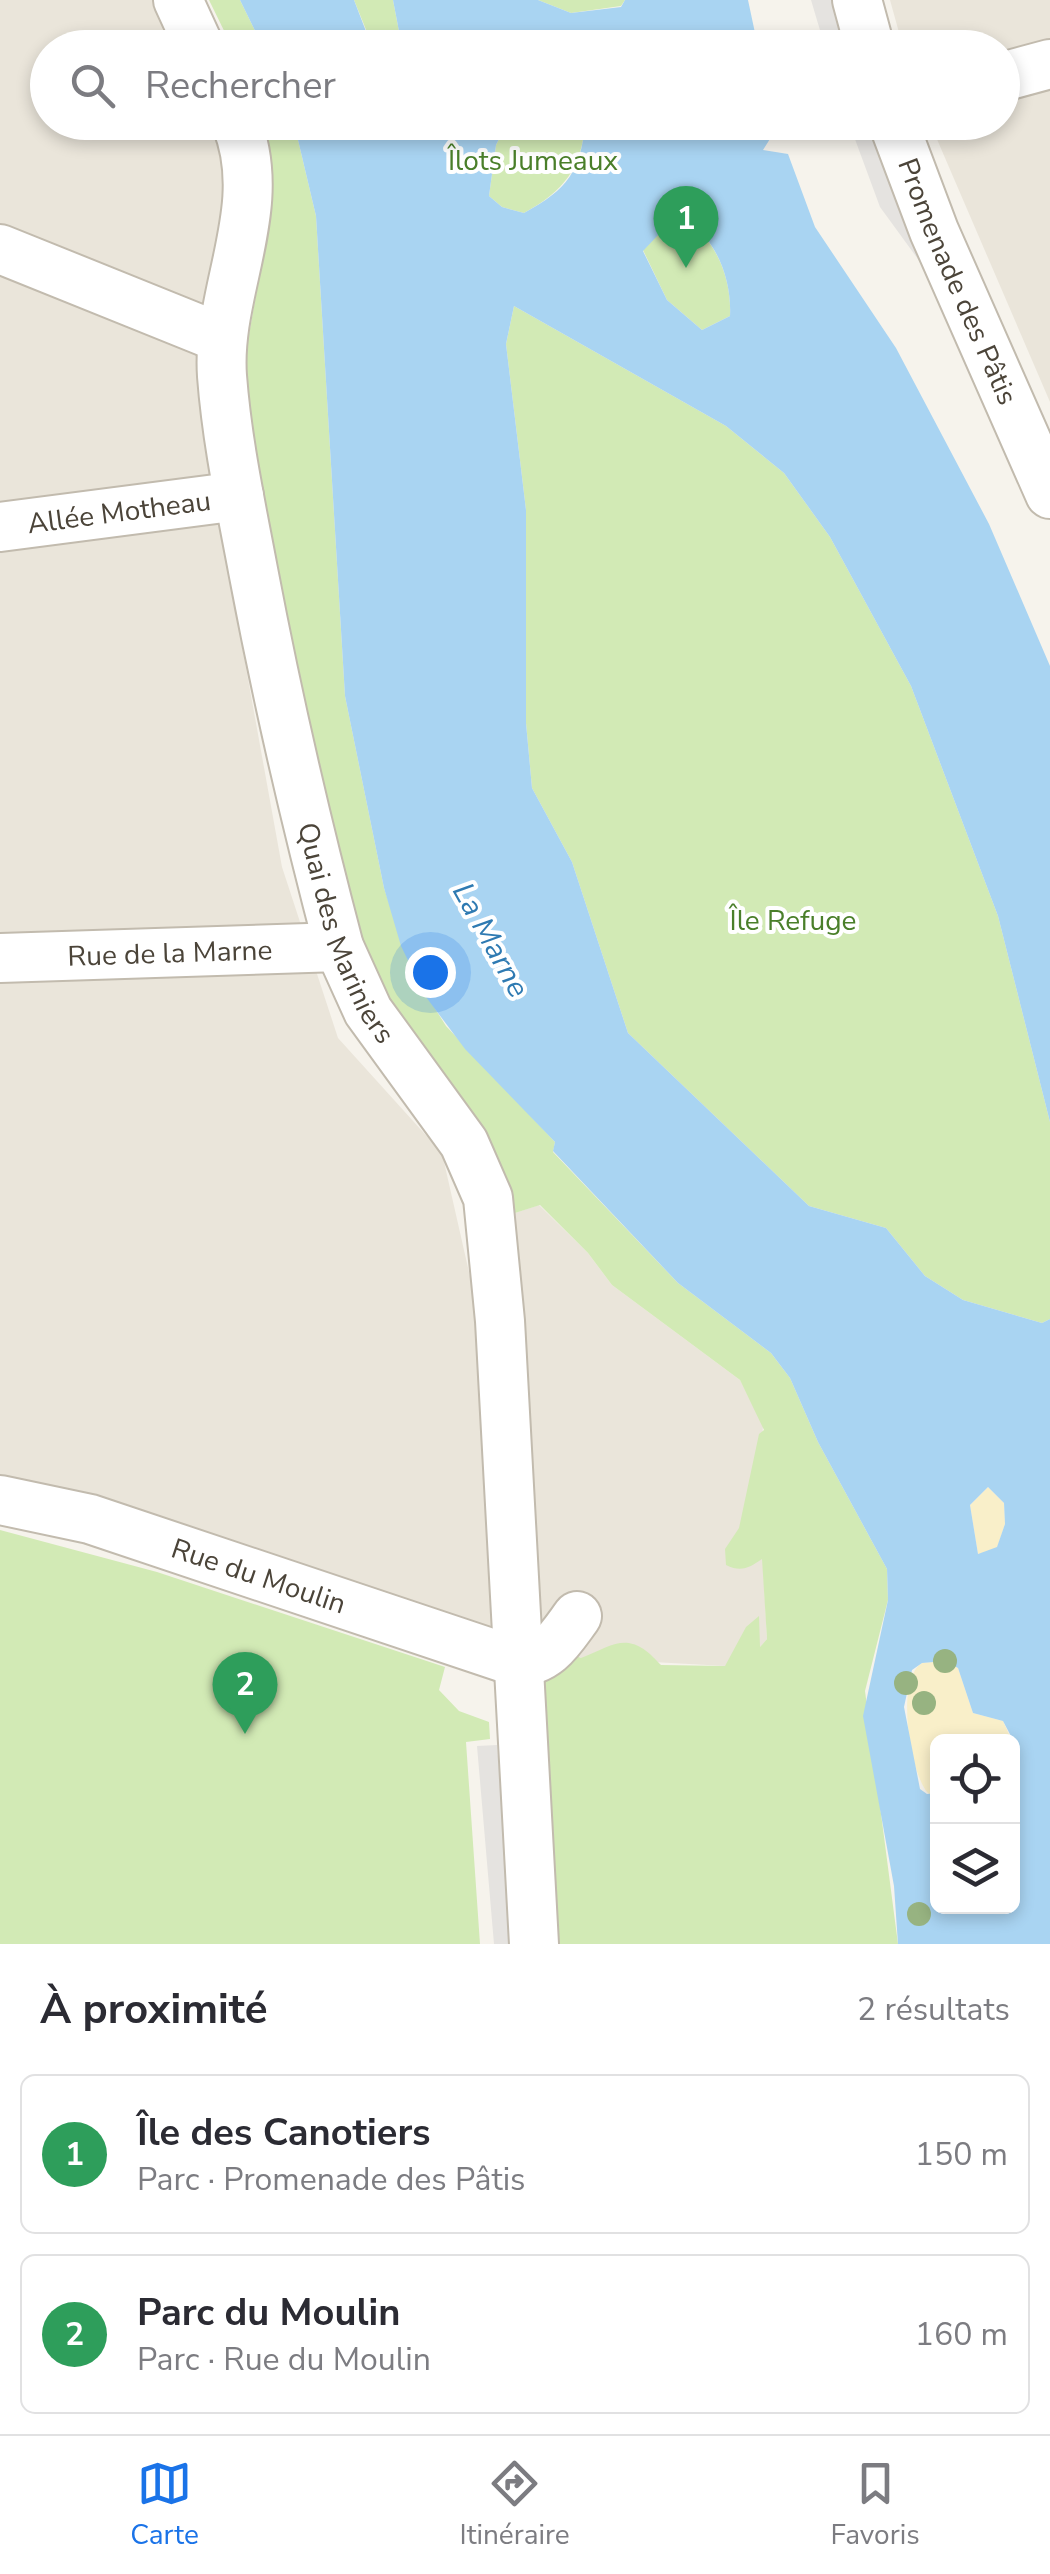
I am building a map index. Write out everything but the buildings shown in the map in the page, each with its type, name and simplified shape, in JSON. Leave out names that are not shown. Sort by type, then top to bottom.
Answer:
[{"type":"street","points":[[178,0],[192,30]]},
{"type":"street","points":[[856,0],[865,30]]},
{"type":"street","points":[[1020,72],[1050,64]]},
{"type":"street","name":"Quai des Mariniers","points":[[240,140],[248,196],[239,264],[221,338],[228,436],[276,693],[339,947],[368,1011],[464,1144],[488,1198],[500,1321],[534,1944]]},
{"type":"street","name":"Promenade des Pâtis","points":[[900,140],[934,231],[1050,494]]},
{"type":"street","points":[[0,249],[221,338]]},
{"type":"street","name":"Allée Motheau","points":[[0,527],[239,496]]},
{"type":"street","name":"Rue de la Marne","points":[[0,958],[339,947]]},
{"type":"street","name":"Rue du Moulin","points":[[0,1500],[107,1524],[517,1662]]},
{"type":"street","points":[[517,1662],[534,1661],[554,1647],[576,1616]]},
{"type":"shaded area","points":[[0,0],[166,0],[181,30],[30,30],[30,140],[225,140],[234,166],[206,317],[0,237]]},
{"type":"shaded area","points":[[811,0],[841,0],[850,30],[820,30]]},
{"type":"shaded area","points":[[890,0],[1050,0],[1050,402],[937,140],[1020,140],[1020,30],[898,30]]},
{"type":"shaded area","points":[[855,140],[885,140],[937,260],[923,266],[880,207]]},
{"type":"shaded area","points":[[0,263],[199,344],[220,524],[282,867],[338,1038],[442,1153],[471,1281],[503,1632],[0,1478]]},
{"type":"shaded area","points":[[539,1205],[588,1253],[612,1285],[740,1380],[763,1425],[759,1490],[767,1639],[757,1651],[725,1666],[581,1658],[535,1638],[506,1216]]},
{"type":"shaded area","points":[[497,1745],[514,1944],[494,1944],[477,1746]]},
{"type":"green space","points":[[209,0],[240,0],[255,30],[224,30]]},
{"type":"green space","points":[[354,0],[393,0],[399,30],[366,30]]},
{"type":"green space","points":[[538,0],[625,0],[621,6],[571,13]]},
{"type":"green space","points":[[254,140],[298,140],[316,216],[345,696],[384,888],[412,972],[446,1026],[555,1142],[553,1152],[678,1283],[771,1353],[790,1378],[818,1442],[887,1569],[888,1600],[865,1691],[898,1944],[556,1944],[535,1638],[581,1658],[613,1645],[631,1643],[661,1665],[725,1666],[746,1627],[759,1616],[760,1647],[767,1639],[762,1559],[737,1569],[726,1565],[725,1549],[739,1528],[759,1434],[764,1430],[740,1380],[612,1285],[588,1253],[540,1205],[506,1216],[355,955],[267,543],[253,438],[244,362],[267,234]]},
{"type":"green space","name":"Îlots Jumeaux","points":[[498,140],[583,140],[575,165],[560,187],[524,213],[502,207],[489,196]]},
{"type":"green space","points":[[676,215],[701,232],[710,244],[728,286],[730,316],[702,330],[667,300],[643,250]]},
{"type":"green space","name":"Île Refuge","points":[[514,306],[726,426],[784,473],[830,537],[911,686],[998,916],[1050,1122],[1050,1319],[1042,1323],[963,1300],[925,1276],[886,1228],[809,1206],[628,1033],[572,862],[532,788],[526,723],[526,510],[506,344]]},
{"type":"green space","points":[[0,1530],[157,1572],[445,1667],[439,1690],[459,1711],[489,1722],[490,1739],[466,1742],[480,1944],[0,1944]]},
{"type":"sand","points":[[988,1487],[1004,1503],[1005,1524],[997,1548],[978,1554],[970,1505]]},
{"type":"sand","points":[[945,1661],[958,1668],[973,1713],[1003,1721],[1009,1734],[930,1734],[930,1794],[918,1775],[907,1712],[913,1674],[922,1663]]},
{"type":"water","points":[[240,0],[354,0],[365,30],[255,30]]},
{"type":"water","points":[[393,0],[538,0],[571,13],[621,7],[625,0],[748,0],[754,30],[399,30]]},
{"type":"water","name":"La Marne","points":[[298,140],[498,140],[489,196],[502,207],[524,213],[552,196],[570,177],[582,140],[769,140],[763,150],[788,154],[815,227],[896,348],[989,524],[1050,666],[1050,1122],[998,916],[911,686],[830,537],[784,473],[726,426],[514,306],[506,344],[526,510],[526,723],[532,788],[572,862],[628,1033],[809,1206],[886,1228],[925,1276],[963,1300],[1042,1323],[1050,1319],[1050,1944],[898,1944],[894,1886],[863,1716],[888,1600],[887,1569],[818,1442],[790,1378],[771,1353],[678,1283],[553,1151],[555,1142],[465,1049],[426,997],[401,946],[384,888],[345,696],[316,216]],"holes":[[[677,215],[701,232],[724,271],[730,301],[730,316],[702,330],[667,300],[643,251]],[[988,1487],[1004,1503],[1005,1524],[997,1547],[978,1554],[970,1505]]]},
{"type":"place","name":"Île des Canotiers","points":[[686,268]]},
{"type":"place","name":"Parc du Moulin","points":[[245,1734]]}]
